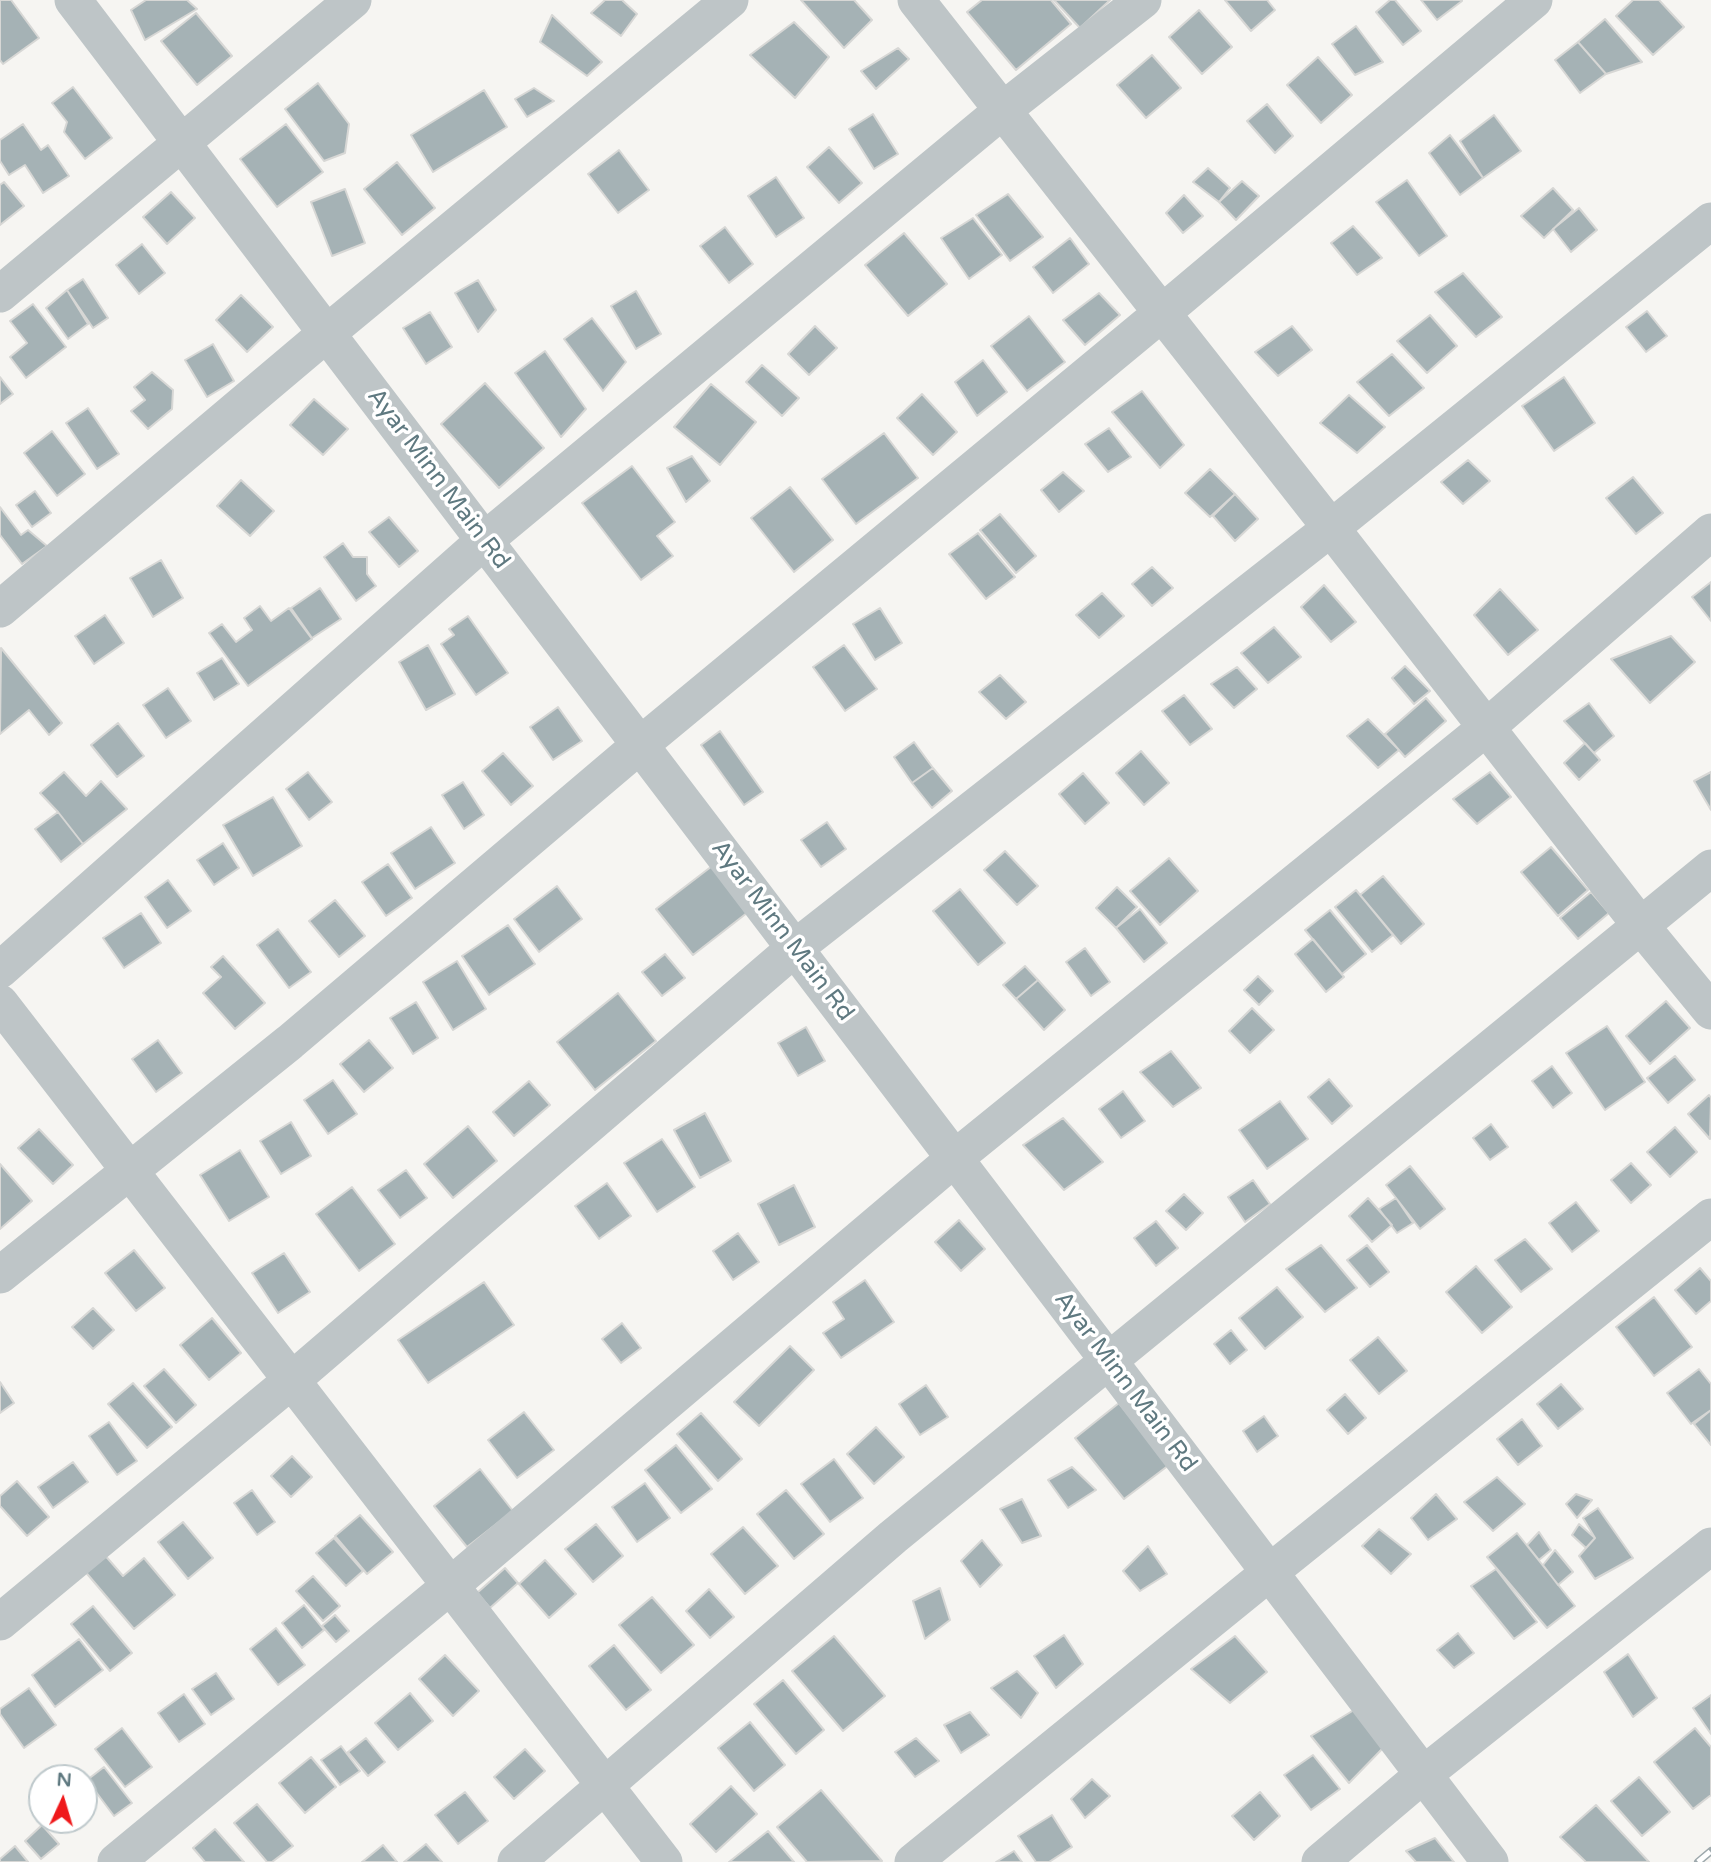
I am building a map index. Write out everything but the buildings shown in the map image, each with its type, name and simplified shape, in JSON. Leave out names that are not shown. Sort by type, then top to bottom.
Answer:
[{"type":"street","name":"Ayar Minn Main Rd","points":[[73,0],[1490,1862]]},
{"type":"street","points":[[0,294],[353,0]]},
{"type":"street","points":[[0,609],[327,333],[730,0]]},
{"type":"street","points":[[916,0],[1641,926],[1711,1011]]},
{"type":"street","points":[[0,970],[485,540],[1003,110],[1143,0]]},
{"type":"street","points":[[0,1275],[290,1042],[640,745],[1162,313],[1534,0]]},
{"type":"street","points":[[0,1622],[292,1380],[795,948],[1331,527],[1711,221]]},
{"type":"street","points":[[116,1862],[450,1586],[955,1157],[1487,727],[1711,533]]},
{"type":"street","points":[[516,1862],[893,1537],[1711,868]]},
{"type":"street","points":[[0,1003],[664,1862]]},
{"type":"street","points":[[913,1862],[1711,1217]]},
{"type":"street","points":[[1320,1862],[1424,1774],[1711,1546]]},
{"type":"railway","points":[[1698,1862],[1711,1851]]}]
